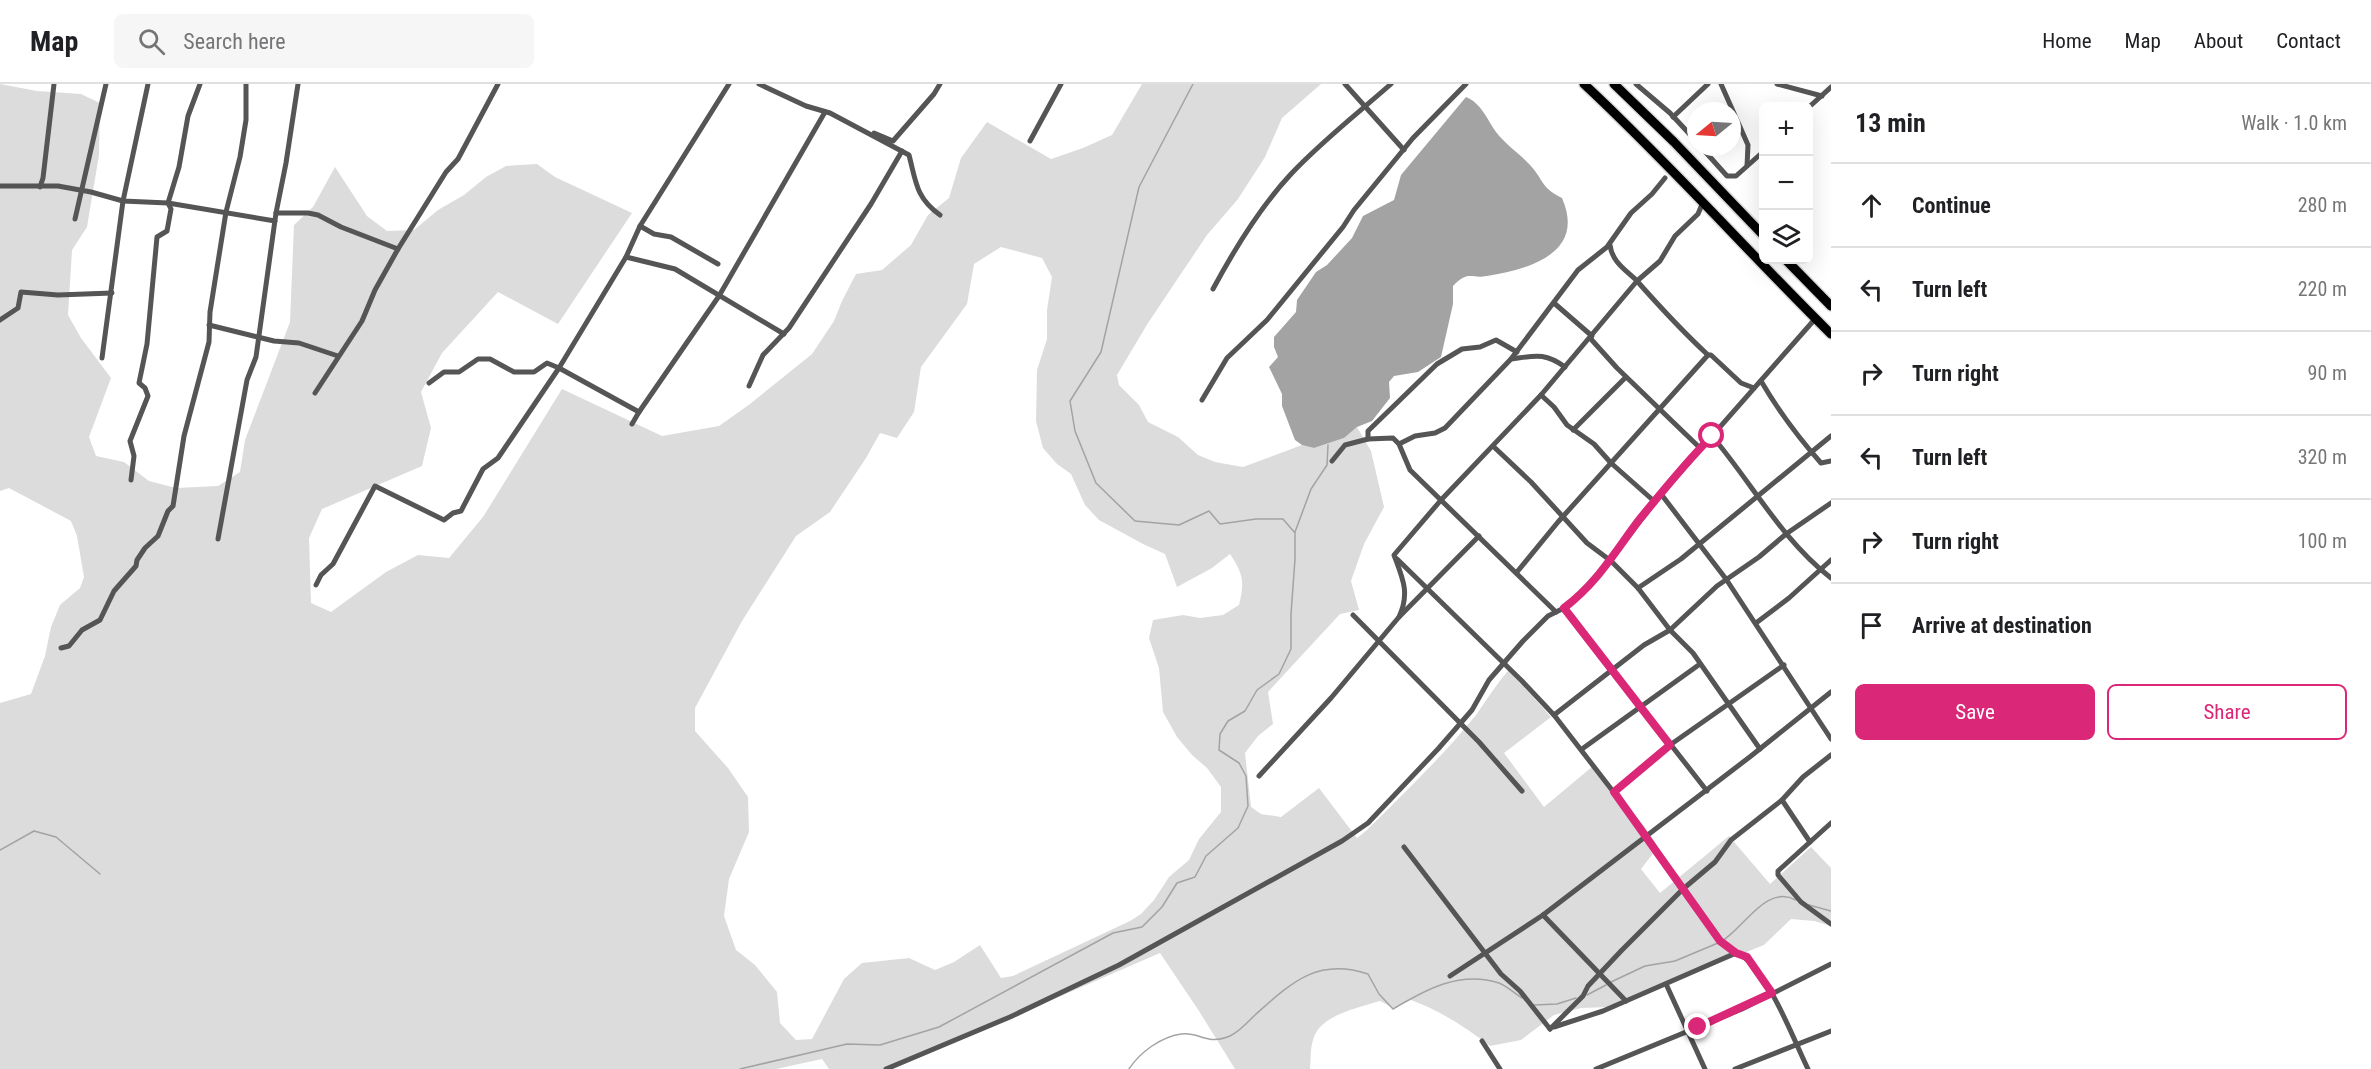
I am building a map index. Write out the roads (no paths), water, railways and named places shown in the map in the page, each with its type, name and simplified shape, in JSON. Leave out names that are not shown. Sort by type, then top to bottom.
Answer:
[{"type":"highway","points":[[1584,84],[1703,200],[1831,334]]},
{"type":"highway","points":[[1614,84],[1682,150],[1759,231]]},
{"type":"highway","points":[[1790,264],[1831,306]]},
{"type":"street","points":[[40,187],[54,84]]},
{"type":"street","points":[[75,219],[106,84]]},
{"type":"street","points":[[102,358],[123,201],[148,84]]},
{"type":"street","points":[[131,480],[134,456],[130,441],[148,396],[145,388],[139,383],[147,344],[157,237],[167,231],[171,209],[168,203],[179,167],[188,116],[200,84]]},
{"type":"street","points":[[61,648],[69,646],[82,630],[100,620],[114,591],[136,566],[136,560],[145,548],[158,536],[168,511],[173,506],[184,436],[209,342],[210,312],[226,212],[240,157],[246,120],[246,84]]},
{"type":"street","points":[[219,540],[247,380],[256,357],[276,213],[298,84]]},
{"type":"street","points":[[315,393],[362,321],[375,290],[398,249],[446,172],[458,159],[498,84]]},
{"type":"street","points":[[316,585],[321,575],[333,564],[375,486],[444,520],[453,513],[461,511],[483,469],[498,458],[511,442],[559,368],[626,256],[640,226],[729,84]]},
{"type":"street","points":[[759,84],[806,106],[825,112],[909,155],[917,190],[926,205],[940,215]]},
{"type":"street","points":[[813,109],[893,141],[940,84]]},
{"type":"street","points":[[1030,141],[1061,84]]},
{"type":"street","points":[[1345,84],[1404,150]]},
{"type":"street","points":[[1214,289],[1246,232],[1289,176],[1324,141],[1391,84]]},
{"type":"street","points":[[1202,400],[1227,358],[1267,320],[1404,150],[1466,84]]},
{"type":"street","points":[[1636,84],[1687,132]]},
{"type":"street","points":[[1673,117],[1708,84]]},
{"type":"street","points":[[1721,84],[1748,145],[1747,166]]},
{"type":"street","points":[[1777,84],[1822,96]]},
{"type":"street","points":[[1813,104],[1831,87]]},
{"type":"street","points":[[632,424],[720,296],[825,112]]},
{"type":"street","points":[[749,386],[764,355],[784,334],[871,204],[902,151]]},
{"type":"street","points":[[1709,156],[1727,176],[1736,176],[1759,155]]},
{"type":"street","points":[[1399,444],[1415,436],[1441,431],[1511,359],[1578,270],[1605,250],[1631,213],[1652,194],[1665,178]]},
{"type":"street","points":[[0,186],[58,186],[123,201],[168,203],[275,221]]},
{"type":"street","points":[[1394,555],[1441,500],[1541,396],[1637,281],[1660,261],[1675,236],[1698,214],[1703,200]]},
{"type":"street","points":[[276,213],[318,215],[341,227],[398,249]]},
{"type":"street","points":[[640,226],[654,234],[671,237],[718,264]]},
{"type":"street","points":[[1610,244],[1612,256],[1673,323],[1741,383],[1754,388]]},
{"type":"street","points":[[626,256],[675,269],[784,334]]},
{"type":"street","points":[[0,320],[18,308],[21,292],[58,295],[112,293]]},
{"type":"street","points":[[1554,303],[1591,337],[1626,377],[1700,448]]},
{"type":"street","points":[[886,1069],[1010,1017],[1119,965],[1342,841],[1368,823],[1472,710],[1489,680],[1503,664],[1548,616],[1564,608],[1590,586],[1661,494],[1815,319]]},
{"type":"street","points":[[209,325],[259,338],[299,343],[338,356]]},
{"type":"street","points":[[1368,439],[1368,431],[1379,418],[1428,371],[1458,351],[1480,347],[1496,340],[1516,352]]},
{"type":"street","points":[[1511,359],[1544,355],[1550,356],[1565,367]]},
{"type":"street","points":[[1517,572],[1563,517],[1708,355]]},
{"type":"street","points":[[429,383],[444,372],[459,372],[478,359],[490,359],[514,372],[534,372],[547,363],[639,412]]},
{"type":"street","points":[[1573,430],[1626,377]]},
{"type":"street","points":[[1761,381],[1812,453],[1821,463],[1831,461]]},
{"type":"street","points":[[1541,396],[1554,407],[1573,430],[1599,448],[1611,463],[1655,502]]},
{"type":"street","points":[[1712,436],[1734,461],[1757,498],[1786,534],[1831,578]]},
{"type":"street","points":[[1638,588],[1701,544],[1831,436]]},
{"type":"street","points":[[1332,461],[1345,445],[1368,439],[1390,437],[1399,444],[1410,470],[1556,612]]},
{"type":"street","points":[[1494,447],[1587,543],[1611,561],[1638,588],[1670,630],[1693,653],[1760,749]]},
{"type":"street","points":[[1661,494],[1726,579],[1784,664],[1831,739]]},
{"type":"street","points":[[1554,715],[1644,645],[1670,630],[1726,579],[1831,503]]},
{"type":"street","points":[[1259,776],[1332,698],[1399,617],[1479,536]]},
{"type":"street","points":[[1394,555],[1554,715],[1582,749],[1720,941],[1736,953],[1747,957],[1772,993],[1808,1069]]},
{"type":"street","points":[[1394,555],[1402,577],[1406,600],[1399,617]]},
{"type":"street","points":[[1756,623],[1790,598],[1831,560]]},
{"type":"street","points":[[1564,608],[1707,790]]},
{"type":"street","points":[[1353,615],[1379,639],[1522,790]]},
{"type":"street","points":[[1582,749],[1700,664]]},
{"type":"street","points":[[1614,792],[1670,745],[1784,664]]},
{"type":"street","points":[[1450,976],[1542,915],[1707,790],[1831,692]]},
{"type":"street","points":[[1550,1029],[1583,996],[1588,986],[1600,973],[1683,889],[1715,862],[1731,840],[1782,800],[1803,777],[1831,755]]},
{"type":"street","points":[[1782,800],[1810,842]]},
{"type":"street","points":[[1831,823],[1778,871],[1801,902],[1831,924]]},
{"type":"street","points":[[1404,847],[1502,974],[1541,1015],[1550,1029]]},
{"type":"street","points":[[1542,915],[1626,1001]]},
{"type":"street","points":[[1550,1029],[1626,1001],[1736,953]]},
{"type":"street","points":[[1600,1068],[1742,1009],[1831,964]]},
{"type":"street","points":[[1666,984],[1705,1069]]},
{"type":"street","points":[[1735,1069],[1831,1031]]},
{"type":"street","points":[[1482,1041],[1500,1069]]},
{"type":"waterway","points":[[740,1069],[847,1044],[880,1045],[939,1027],[1113,933],[1142,927],[1162,907],[1177,883],[1195,877],[1206,856],[1238,828],[1248,806],[1246,776],[1239,763],[1219,750],[1220,734],[1228,721],[1245,711],[1257,690],[1279,674],[1291,649],[1295,533],[1283,519],[1256,519],[1220,524],[1209,511],[1179,525],[1135,521],[1096,483],[1075,431],[1070,401],[1101,352],[1139,187],[1193,84]]},
{"type":"waterway","points":[[1295,532],[1311,489],[1327,465],[1328,445]]},
{"type":"waterway","points":[[0,850],[34,831],[56,837],[100,874]]},
{"type":"waterway","points":[[1722,941],[1765,902],[1785,897],[1796,900]]},
{"type":"waterway","points":[[1809,905],[1831,911]]},
{"type":"waterway","points":[[1611,982],[1645,966],[1675,961],[1718,943]]},
{"type":"waterway","points":[[1129,1069],[1152,1046],[1166,1038],[1181,1034],[1193,1034],[1209,1039],[1222,1039],[1230,1036],[1293,983],[1319,971],[1334,969],[1368,974],[1379,994],[1393,1009],[1430,989],[1470,979],[1499,983],[1522,998]]},
{"type":"waterway","points":[[1587,995],[1606,985]]},
{"type":"waterway","points":[[1534,1005],[1557,1004],[1576,998]]}]
